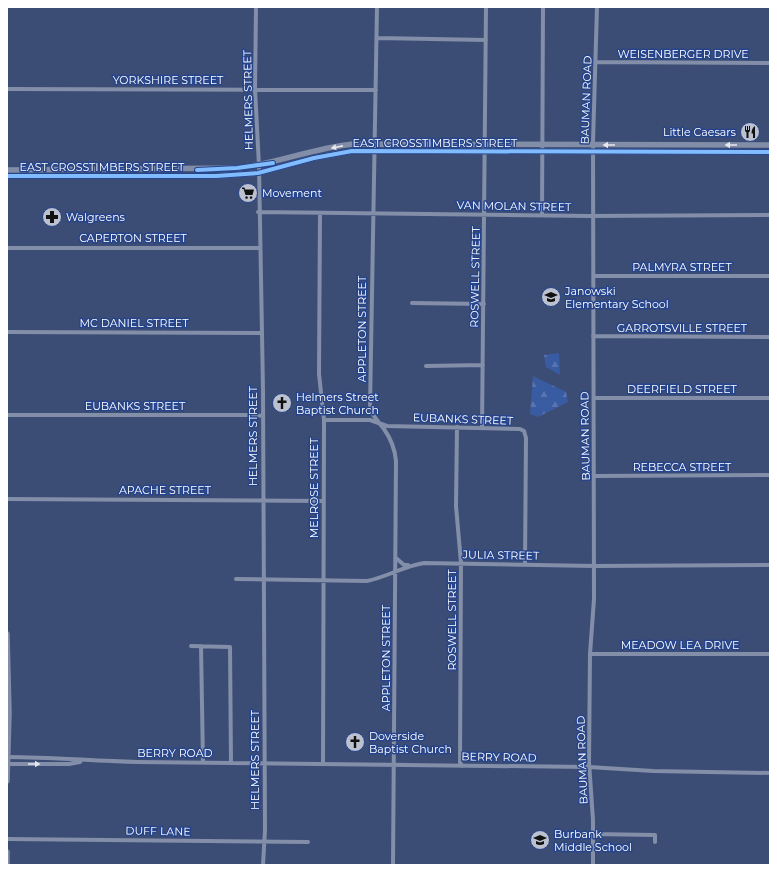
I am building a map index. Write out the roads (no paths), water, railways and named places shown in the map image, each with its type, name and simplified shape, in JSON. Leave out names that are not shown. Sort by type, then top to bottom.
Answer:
[{"type":"main road","name":"EAST CROSSTIMBERS STREET","points":[[7,170],[51,173],[258,174],[346,145],[376,144],[485,151],[542,152],[594,152],[650,148]]},
{"type":"main road","name":"EAST CROSSTIMBERS STREET","points":[[185,173],[259,166],[313,155],[352,151],[485,145],[594,145],[650,148],[755,148],[770,145]]},
{"type":"main road","name":"EAST CROSSTIMBERS STREET","points":[[755,148],[770,152]]},
{"type":"main road","name":"EAST CROSSTIMBERS STREET","points":[[7,176],[51,173]]},
{"type":"main road","points":[[7,634],[7,781]]},
{"type":"main road","points":[[7,852],[7,865]]},
{"type":"street","name":"HELMERS STREET","points":[[256,7],[254,89],[259,166],[258,212],[263,416],[262,500],[265,763],[263,865]]},
{"type":"street","name":"APPLETON STREET","points":[[377,7],[375,214],[372,265],[370,408],[372,418],[386,428],[396,461],[393,865]]},
{"type":"street","name":"ROSWELL STREET","points":[[482,428],[486,7]]},
{"type":"street","points":[[542,215],[543,7]]},
{"type":"street","name":"BAUMAN ROAD","points":[[593,865],[592,834],[594,820],[589,767],[590,654],[594,609],[595,566],[593,336],[594,145],[597,7]]},
{"type":"street","points":[[377,38],[486,40]]},
{"type":"street","name":"WEISENBERGER DRIVE","points":[[596,62],[770,63]]},
{"type":"street","name":"YORKSHIRE STREET","points":[[7,89],[376,90]]},
{"type":"street","name":"VAN MOLAN STREET","points":[[258,212],[594,216],[770,215]]},
{"type":"street","name":"MELROSE STREET","points":[[320,213],[318,374],[324,420],[322,764]]},
{"type":"street","name":"CAPERTON STREET","points":[[7,248],[259,248]]},
{"type":"street","name":"PALMYRA STREET","points":[[594,276],[770,276]]},
{"type":"street","points":[[412,303],[484,304]]},
{"type":"street","name":"MC DANIEL STREET","points":[[7,332],[261,333]]},
{"type":"street","name":"GARROTSVILLE STREET","points":[[593,336],[770,337]]},
{"type":"street","points":[[426,366],[483,365]]},
{"type":"street","name":"DEERFIELD STREET","points":[[594,398],[770,398]]},
{"type":"street","name":"EUBANKS STREET","points":[[7,415],[263,416]]},
{"type":"street","points":[[324,420],[372,418]]},
{"type":"street","name":"ROSWELL STREET","points":[[457,427],[456,506],[461,563],[460,762],[462,766]]},
{"type":"street","name":"EUBANKS STREET","points":[[386,428],[457,427],[520,429],[524,431],[526,438],[525,564]]},
{"type":"street","name":"REBECCA STREET","points":[[595,476],[770,475]]},
{"type":"street","name":"APACHE STREET","points":[[7,499],[323,501]]},
{"type":"street","points":[[396,557],[399,562],[409,566]]},
{"type":"street","name":"JULIA STREET","points":[[236,579],[323,579],[367,581],[396,572],[409,566],[424,563],[595,566],[770,565]]},
{"type":"street","points":[[191,646],[228,646],[230,649],[230,763]]},
{"type":"street","points":[[201,646],[203,763]]},
{"type":"street","name":"MEADOW LEA DRIVE","points":[[590,654],[770,654]]},
{"type":"street","name":"BERRY ROAD","points":[[7,757],[68,758],[84,761],[589,767],[653,772],[770,773]]},
{"type":"street","name":"BERRY ROAD","points":[[7,764],[69,764],[84,761]]},
{"type":"street","points":[[592,834],[655,835],[655,842]]},
{"type":"street","name":"DUFF LANE","points":[[7,839],[308,842]]},
{"type":"place","name":"Little Caesars","points":[[750,132]]},
{"type":"place","name":"Movement","points":[[248,193]]},
{"type":"place","name":"Walgreens","points":[[52,217]]},
{"type":"place","name":"Janowski Elementary School","points":[[551,297]]},
{"type":"place","name":"Helmers Street Baptist Church","points":[[282,403]]},
{"type":"place","name":"Doverside Baptist Church","points":[[355,742]]},
{"type":"place","name":"Burbank Middle School","points":[[540,840]]}]
